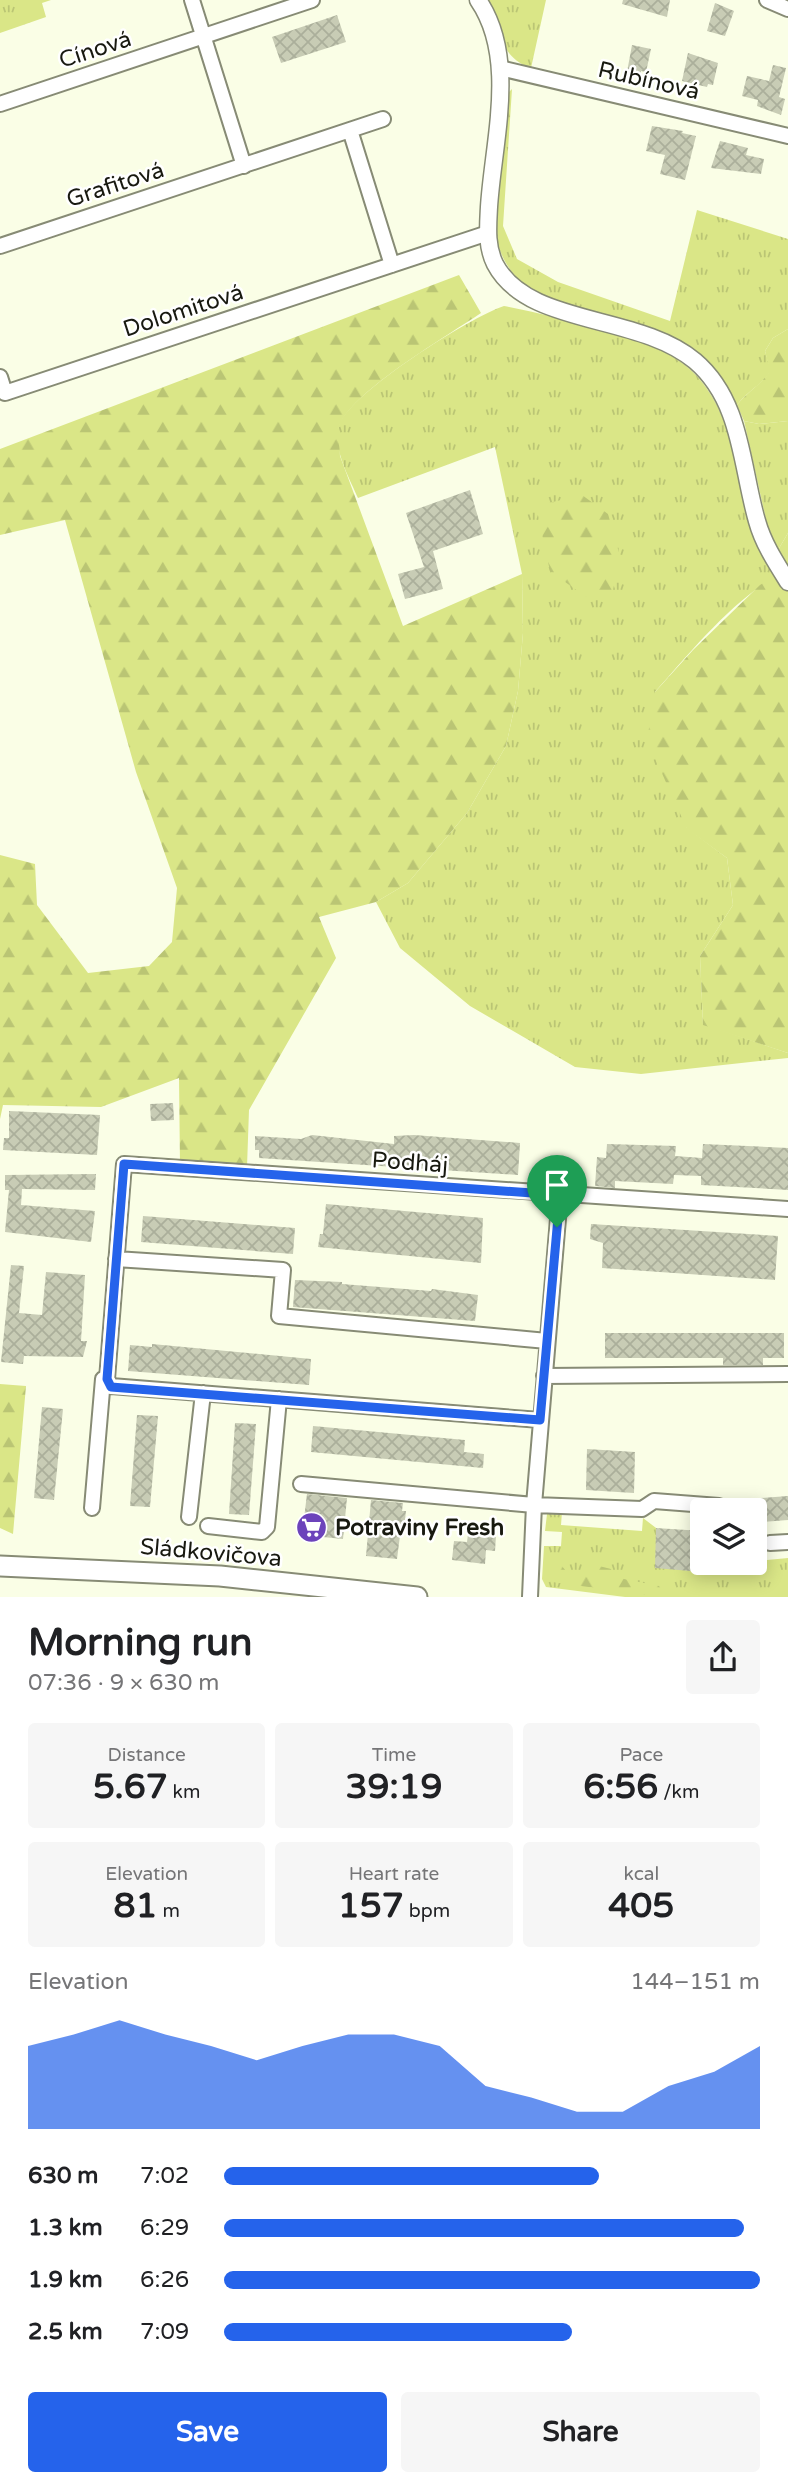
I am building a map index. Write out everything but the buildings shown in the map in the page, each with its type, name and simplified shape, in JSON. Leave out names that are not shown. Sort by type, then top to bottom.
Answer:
[{"type":"main road","name":"Sládkovičova","points":[[0,1566],[220,1576],[417,1597]]},
{"type":"street","points":[[192,0],[244,166]]},
{"type":"street","name":"Cínová","points":[[0,104],[312,0]]},
{"type":"street","points":[[478,0],[495,38],[500,68],[488,233],[491,251],[502,274],[533,300],[666,341],[696,362],[718,389],[735,424],[757,521],[772,557],[788,582]]},
{"type":"street","points":[[767,0],[788,9]]},
{"type":"street","name":"Rubínová","points":[[500,68],[788,136]]},
{"type":"street","name":"Grafitová","points":[[0,246],[383,119]]},
{"type":"street","points":[[350,130],[392,265]]},
{"type":"street","name":"Dolomitová","points":[[0,377],[5,393],[488,233]]},
{"type":"street","name":"Podháj","points":[[540,1420],[111,1387],[107,1379],[124,1164],[788,1209]]},
{"type":"street","points":[[530,1597],[540,1420],[560,1195]]},
{"type":"street","points":[[116,1259],[283,1270],[279,1316],[547,1341]]},
{"type":"street","points":[[544,1376],[788,1374]]},
{"type":"street","points":[[93,1508],[103,1379]]},
{"type":"street","name":"Sládkovičova","points":[[189,1517],[203,1393]]},
{"type":"street","name":"Sládkovičova","points":[[208,1526],[262,1532],[267,1527],[279,1399]]},
{"type":"street","points":[[301,1483],[534,1504],[642,1509],[654,1502],[690,1504]]},
{"type":"street","points":[[770,1543],[788,1542]]},
{"type":"green space","points":[[0,0],[51,0],[42,3],[46,17],[0,33]]},
{"type":"green space","points":[[487,0],[546,0],[531,68],[511,56]]},
{"type":"green space","points":[[512,89],[503,226],[517,259],[558,282],[670,321],[697,210],[788,239],[788,329],[773,338],[765,351],[771,371],[737,405],[711,367],[686,345],[651,328],[568,307],[543,297],[522,283],[505,262],[495,233],[506,95]]},
{"type":"green space","points":[[459,275],[481,313],[404,364],[349,410],[339,428],[340,456],[403,626],[522,574],[523,633],[518,691],[506,746],[467,813],[408,883],[376,902],[319,917],[336,958],[249,1110],[247,1167],[180,1165],[179,1078],[101,1107],[3,1105],[0,1119],[0,855],[35,864],[37,905],[88,973],[149,966],[172,942],[177,888],[136,772],[65,520],[0,535],[0,449]]},
{"type":"green space","points":[[504,306],[626,336],[671,355],[703,384],[716,403],[726,427],[754,533],[775,577],[727,614],[655,692],[687,828],[727,858],[733,905],[700,956],[703,1024],[788,1053],[788,1058],[641,1074],[575,1067],[470,1006],[400,948],[376,902],[408,883],[467,813],[506,746],[518,691],[523,633],[522,574],[495,447],[358,498],[346,472],[337,434],[348,411],[387,376],[465,325]]},
{"type":"green space","points":[[788,329],[788,421],[759,424],[744,421],[737,405],[770,371],[765,351],[773,338]]},
{"type":"green space","points":[[744,421],[759,424],[788,421],[788,533],[778,550],[767,524]]},
{"type":"green space","points":[[582,495],[608,514],[620,556],[613,590],[586,597],[550,571],[536,506]]},
{"type":"green space","points":[[788,533],[788,1053],[703,1025],[700,956],[733,905],[727,858],[687,829],[647,740],[655,692],[693,650],[760,585],[787,568],[778,550]]},
{"type":"green space","points":[[0,1384],[26,1386],[13,1534],[0,1528]]},
{"type":"green space","points":[[551,1509],[562,1512],[561,1525],[642,1531],[643,1518],[690,1554],[690,1575],[767,1575],[767,1560],[788,1558],[788,1597],[625,1597],[546,1587],[542,1579],[544,1546],[561,1546],[562,1532],[545,1531],[547,1514]]},
{"type":"green space","points":[[556,1559],[571,1577],[599,1566],[611,1569],[619,1578],[659,1586],[663,1592],[662,1597],[552,1582],[548,1571],[549,1560]]},
{"type":"place","name":"Potraviny Fresh","points":[[312,1527]]},
{"type":"route","points":[[124,1164],[560,1195],[557,1227],[540,1420],[111,1387],[107,1379],[124,1164]]}]
